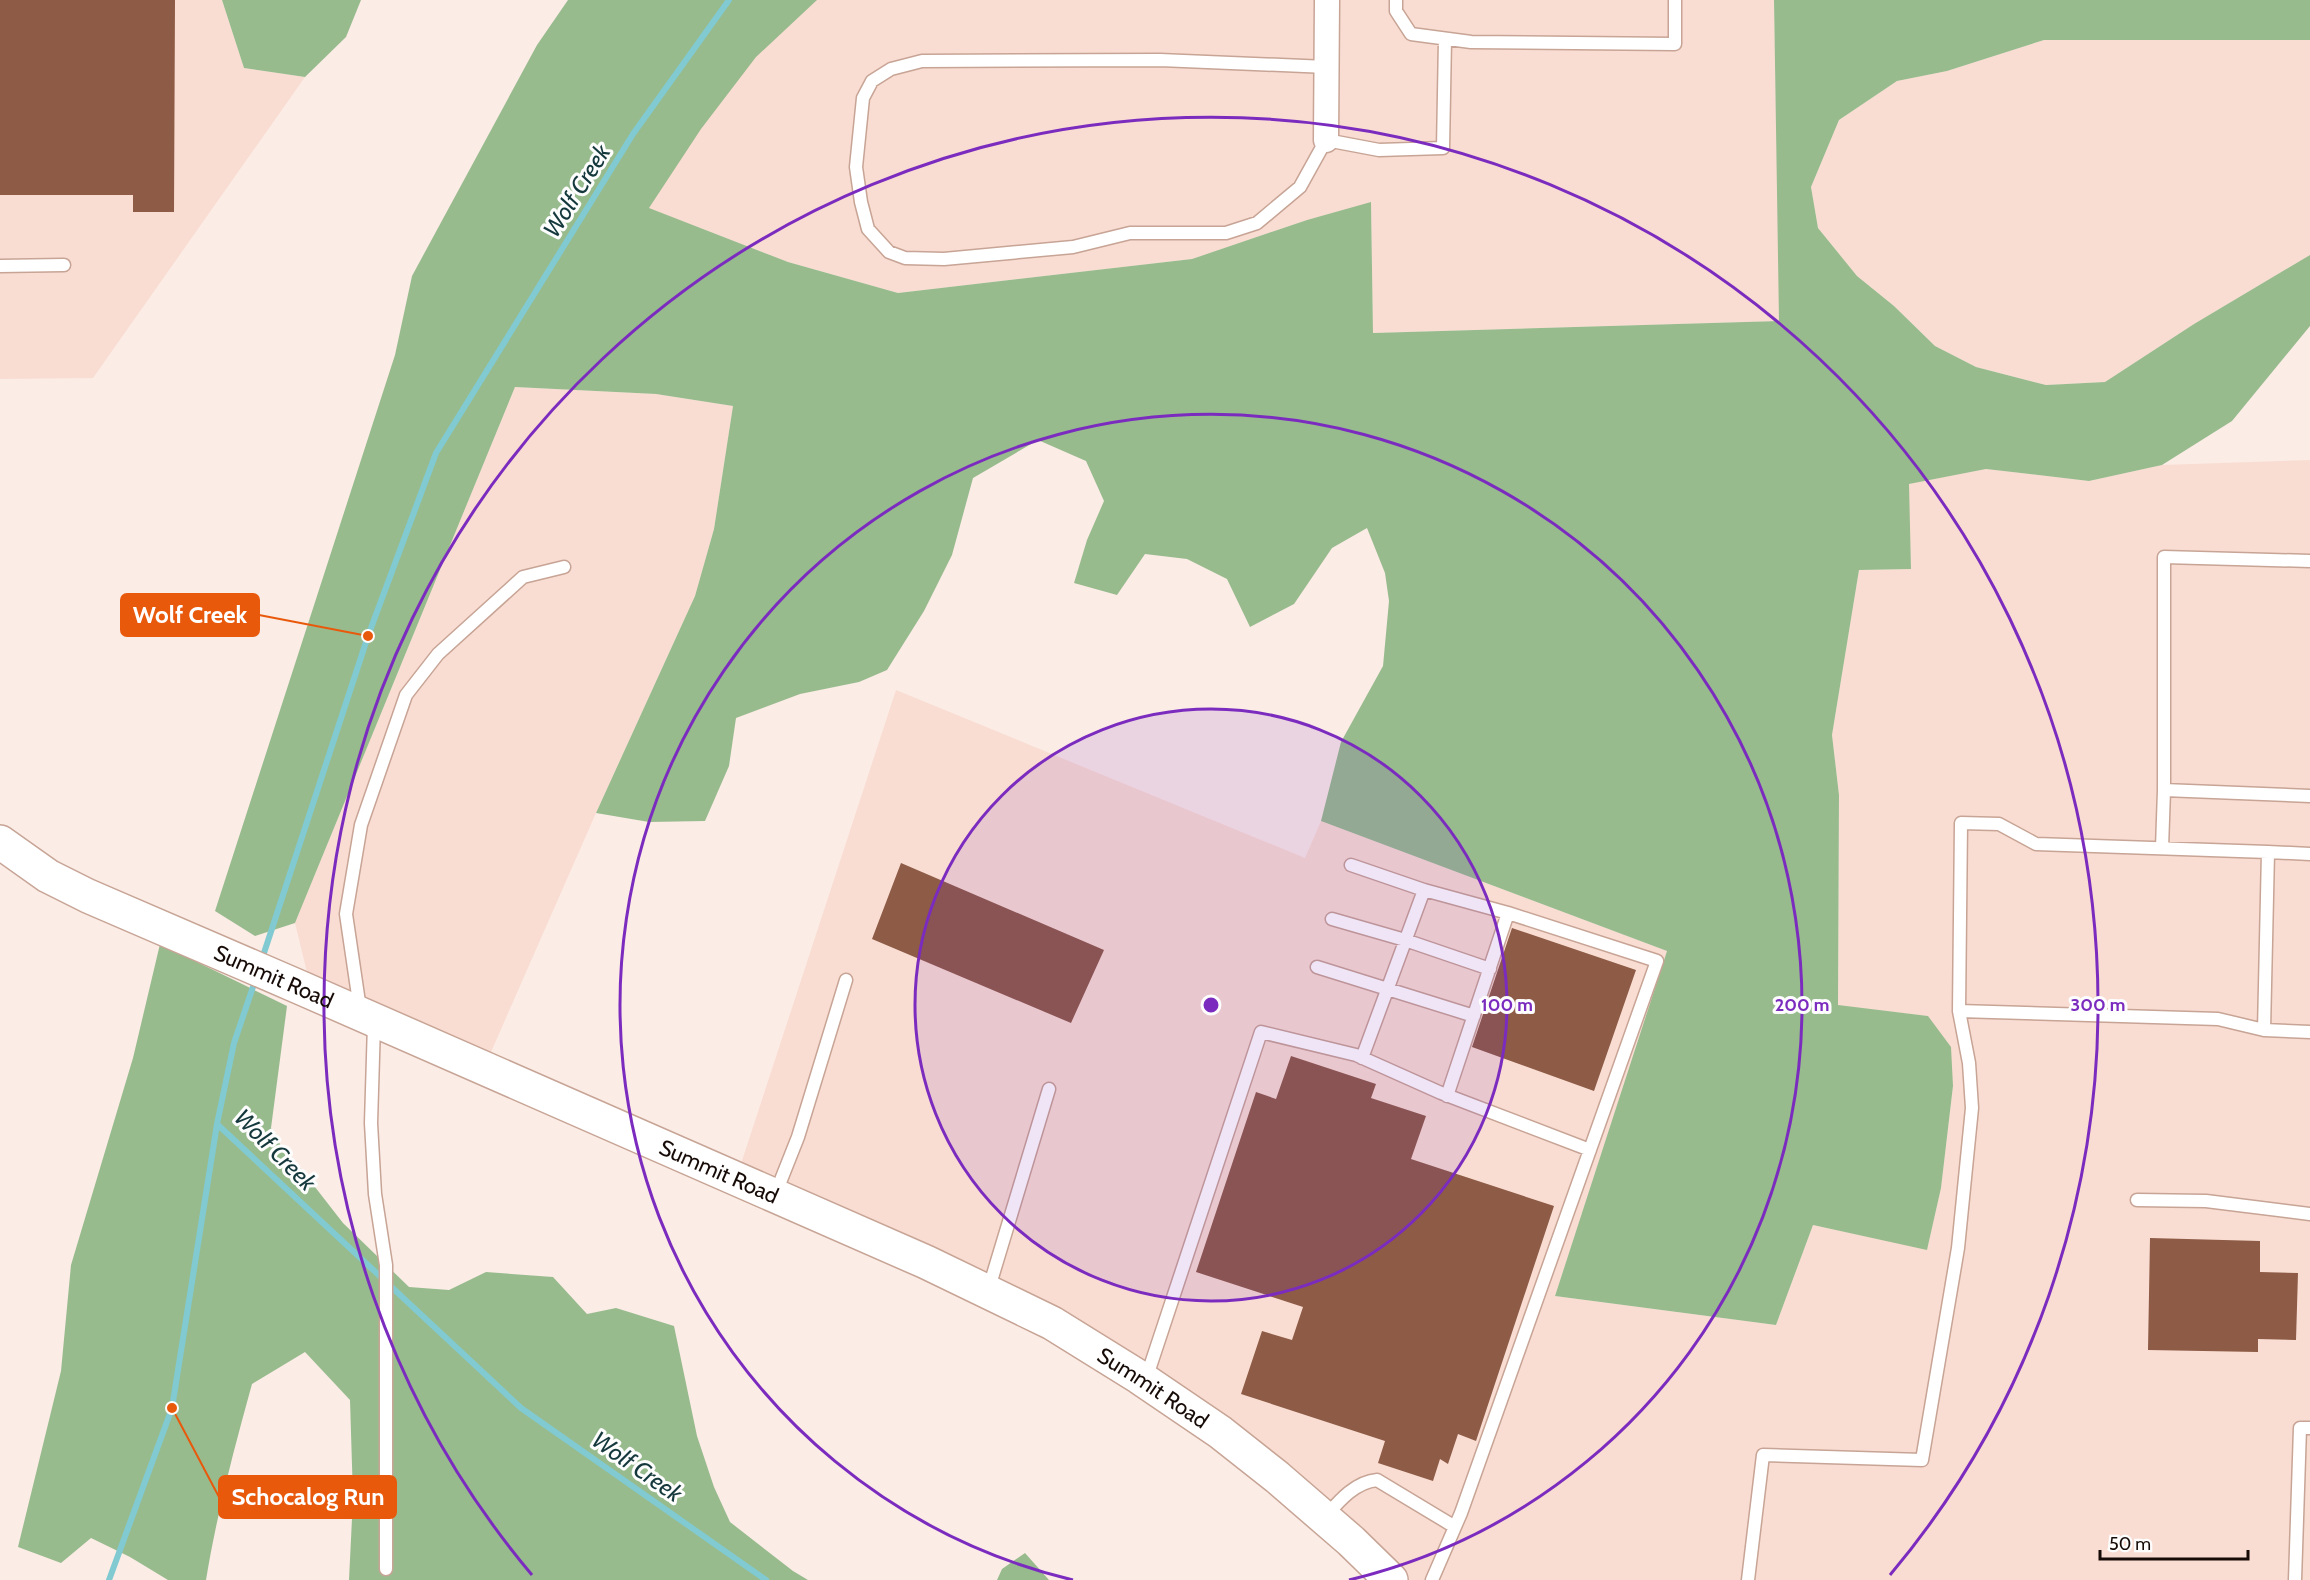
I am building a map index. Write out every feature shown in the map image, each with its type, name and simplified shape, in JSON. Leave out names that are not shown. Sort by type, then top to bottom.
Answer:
[{"type":"street","points":[[1326,140],[1327,0]]},
{"type":"street","name":"Summit Road","points":[[0,842],[48,876],[88,896],[926,1262],[1052,1323],[1145,1380],[1220,1432],[1277,1477],[1351,1541],[1391,1580]]},
{"type":"lane","points":[[1396,0],[1396,12],[1411,34],[1471,42],[1675,44],[1675,0]]},
{"type":"lane","points":[[1327,67],[1160,60],[922,61],[891,69],[872,81],[864,98],[856,167],[868,229],[889,252],[905,258],[944,259],[1073,247],[1130,233],[1226,233],[1257,223],[1300,187],[1326,140],[1379,150],[1443,148],[1445,39]]},
{"type":"lane","points":[[0,266],[64,265]]},
{"type":"lane","points":[[2162,848],[2164,557],[2310,561]]},
{"type":"lane","points":[[386,1569],[386,1265],[375,1194],[367,1016],[346,914],[361,825],[406,695],[438,654],[523,577],[564,567]]},
{"type":"lane","points":[[2164,790],[2310,796]]},
{"type":"lane","points":[[1748,1580],[1763,1455],[1922,1460],[1958,1248],[1972,1108],[1970,1063],[1959,1011],[1960,823],[1999,824],[2036,844],[2310,854]]},
{"type":"lane","points":[[2264,1030],[2268,852]]},
{"type":"lane","points":[[1351,865],[1424,890],[1508,913],[1657,961],[1455,1527],[1432,1580]]},
{"type":"lane","points":[[1362,1058],[1424,890]]},
{"type":"lane","points":[[1447,1096],[1508,913]]},
{"type":"lane","points":[[1332,919],[1405,940],[1490,969]]},
{"type":"lane","points":[[1317,967],[1474,1016]]},
{"type":"lane","points":[[775,1196],[798,1137],[846,980]]},
{"type":"lane","points":[[1959,1011],[2218,1019],[2264,1030],[2310,1032]]},
{"type":"lane","points":[[1145,1380],[1261,1032],[1362,1058],[1447,1096],[1590,1150]]},
{"type":"lane","points":[[987,1292],[1049,1089]]},
{"type":"lane","points":[[2138,1200],[2206,1201],[2310,1214]]},
{"type":"lane","points":[[2295,1580],[2300,1428],[2310,1428]]},
{"type":"lane","points":[[1324,1519],[1344,1496],[1367,1481],[1377,1480],[1455,1527]]},
{"type":"shaded area","points":[[0,0],[222,0],[244,68],[305,77],[93,378],[0,379]]},
{"type":"shaded area","points":[[729,0],[1774,0],[1780,321],[1373,333],[1371,203],[1307,220],[1192,259],[898,293],[788,262],[648,208]]},
{"type":"shaded area","points":[[2044,40],[2310,40],[2310,255],[2194,324],[2105,382],[2046,385],[1976,367],[1935,346],[1894,306],[1857,276],[1818,228],[1811,187],[1839,120],[1897,81],[1947,71]]},
{"type":"shaded area","points":[[515,387],[656,394],[733,406],[714,529],[695,596],[596,813],[484,1068],[312,993],[295,923]]},
{"type":"shaded area","points":[[2310,460],[2310,1580],[1391,1580],[1139,1377],[736,1179],[896,690],[1305,858],[1321,821],[1667,951],[1555,1296],[1776,1325],[1813,1225],[1927,1249],[1941,1188],[1953,1086],[1928,1016],[1838,1006],[1839,795],[1832,735],[1859,570],[1911,569],[1908,484],[1986,469],[2089,481],[2162,465]]},
{"type":"green space","points":[[222,0],[361,0],[346,37],[305,77],[244,68]]},
{"type":"green space","points":[[568,0],[817,0],[756,57],[701,129],[649,208],[788,262],[898,293],[1192,259],[1307,220],[1371,202],[1373,333],[1779,321],[1774,0],[2310,0],[2310,40],[2044,40],[1947,71],[1897,81],[1839,120],[1811,187],[1818,228],[1857,276],[1894,306],[1935,346],[1976,367],[2046,385],[2105,382],[2194,324],[2310,255],[2310,326],[2232,421],[2162,465],[2089,481],[1986,469],[1909,484],[1911,569],[1859,570],[1832,735],[1839,795],[1838,1005],[1928,1016],[1951,1047],[1953,1086],[1941,1188],[1927,1250],[1813,1225],[1776,1325],[1555,1296],[1667,951],[1321,821],[1341,742],[1383,666],[1389,601],[1385,573],[1367,528],[1332,548],[1294,604],[1250,627],[1227,579],[1187,559],[1145,554],[1117,595],[1074,583],[1087,540],[1104,501],[1086,461],[1038,440],[973,478],[952,555],[924,611],[887,670],[859,682],[800,694],[736,718],[729,766],[705,821],[649,822],[596,813],[695,596],[714,529],[733,406],[656,394],[515,387],[295,923],[255,936],[215,911],[395,355],[412,276],[537,45]]},
{"type":"green space","points":[[160,944],[287,1006],[271,1128],[281,1146],[343,1223],[409,1287],[449,1290],[486,1272],[553,1277],[587,1314],[616,1308],[674,1326],[697,1436],[714,1487],[730,1522],[808,1580],[349,1580],[353,1498],[350,1400],[305,1352],[252,1384],[226,1481],[206,1580],[168,1580],[130,1557],[91,1538],[61,1563],[18,1547],[61,1371],[71,1265],[133,1058]]},
{"type":"green space","points":[[1025,1553],[1049,1580],[997,1580],[1002,1569]]},
{"type":"building","points":[[0,0],[175,0],[174,212],[133,212],[133,195],[0,195]]},
{"type":"building","points":[[901,863],[1104,950],[1071,1023],[872,939]]},
{"type":"building","points":[[1512,928],[1636,970],[1594,1091],[1472,1047]]},
{"type":"building","points":[[1291,1056],[1376,1084],[1371,1098],[1426,1116],[1411,1159],[1554,1206],[1476,1441],[1458,1434],[1448,1464],[1440,1459],[1433,1481],[1378,1463],[1385,1441],[1241,1394],[1262,1331],[1292,1340],[1303,1307],[1196,1272],[1256,1092],[1276,1099]]},
{"type":"building","points":[[2150,1238],[2260,1241],[2260,1272],[2298,1273],[2296,1340],[2258,1339],[2258,1352],[2148,1350]]},
{"type":"waterway","name":"Wolf Creek","points":[[262,959],[368,636],[436,453],[633,134],[729,0]]},
{"type":"waterway","name":"Wolf Creek","points":[[256,978],[234,1043],[217,1124],[521,1408],[766,1580]]},
{"type":"waterway","points":[[109,1580],[172,1408],[217,1124]]},
{"type":"place","name":"Wolf Creek","points":[[368,636]]},
{"type":"place","name":"Schocalog Run","points":[[172,1408]]}]
